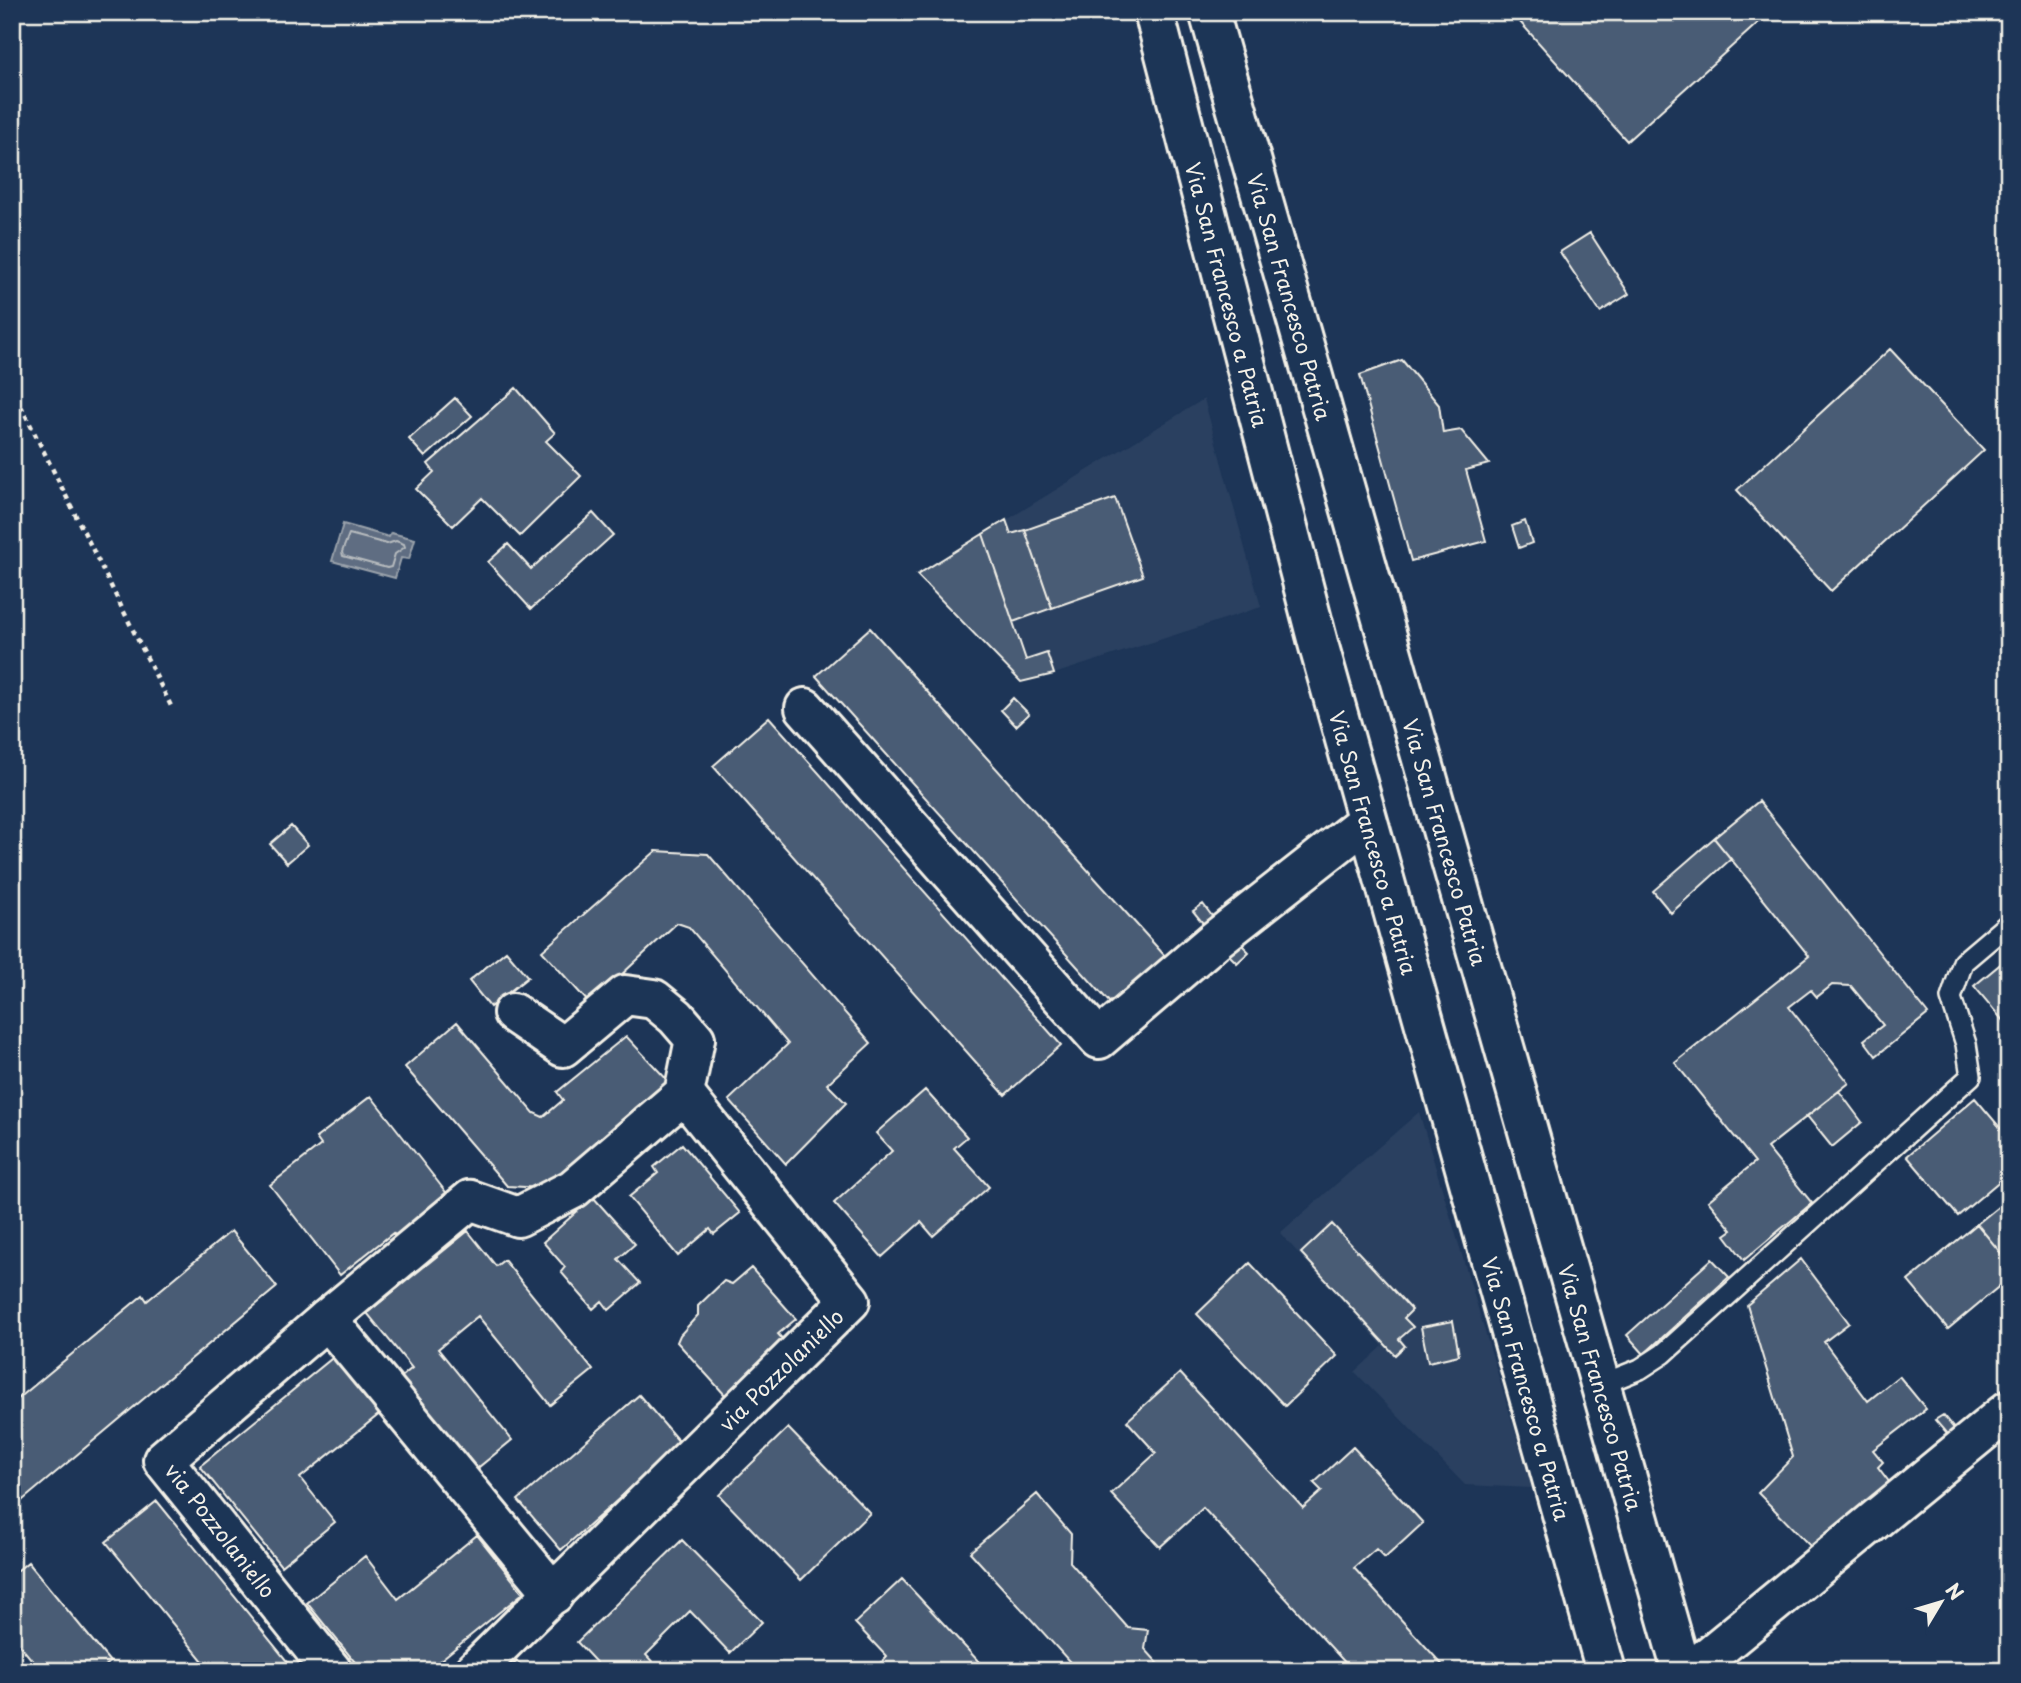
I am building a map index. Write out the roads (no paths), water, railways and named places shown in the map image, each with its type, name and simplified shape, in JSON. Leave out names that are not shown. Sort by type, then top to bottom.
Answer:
[{"type":"street","name":"Via San Francesco a Patria","points":[[1154,12],[1318,643],[1606,1671]]},
{"type":"street","name":"Via San Francesco Patria","points":[[1209,12],[1682,1671]]},
{"type":"street","points":[[805,708],[1099,1039],[1214,941],[1367,821]]},
{"type":"street","points":[[513,1013],[563,1047],[625,995],[654,999],[676,1017],[695,1039],[684,1094]]},
{"type":"street","name":"via Pozzolaniello","points":[[332,1671],[163,1461],[470,1200],[518,1217],[573,1189],[684,1094],[850,1301],[474,1671]]},
{"type":"street","points":[[327,1319],[554,1594]]},
{"type":"street","points":[[1691,1671],[2009,1410]]},
{"type":"lane","points":[[1600,1385],[1640,1369],[1663,1354],[1971,1076],[1966,1044],[1951,998],[1964,962],[2009,923]]},
{"type":"water","points":[[343,524],[389,537],[391,533],[415,539],[409,559],[401,558],[395,578],[332,561]]}]
